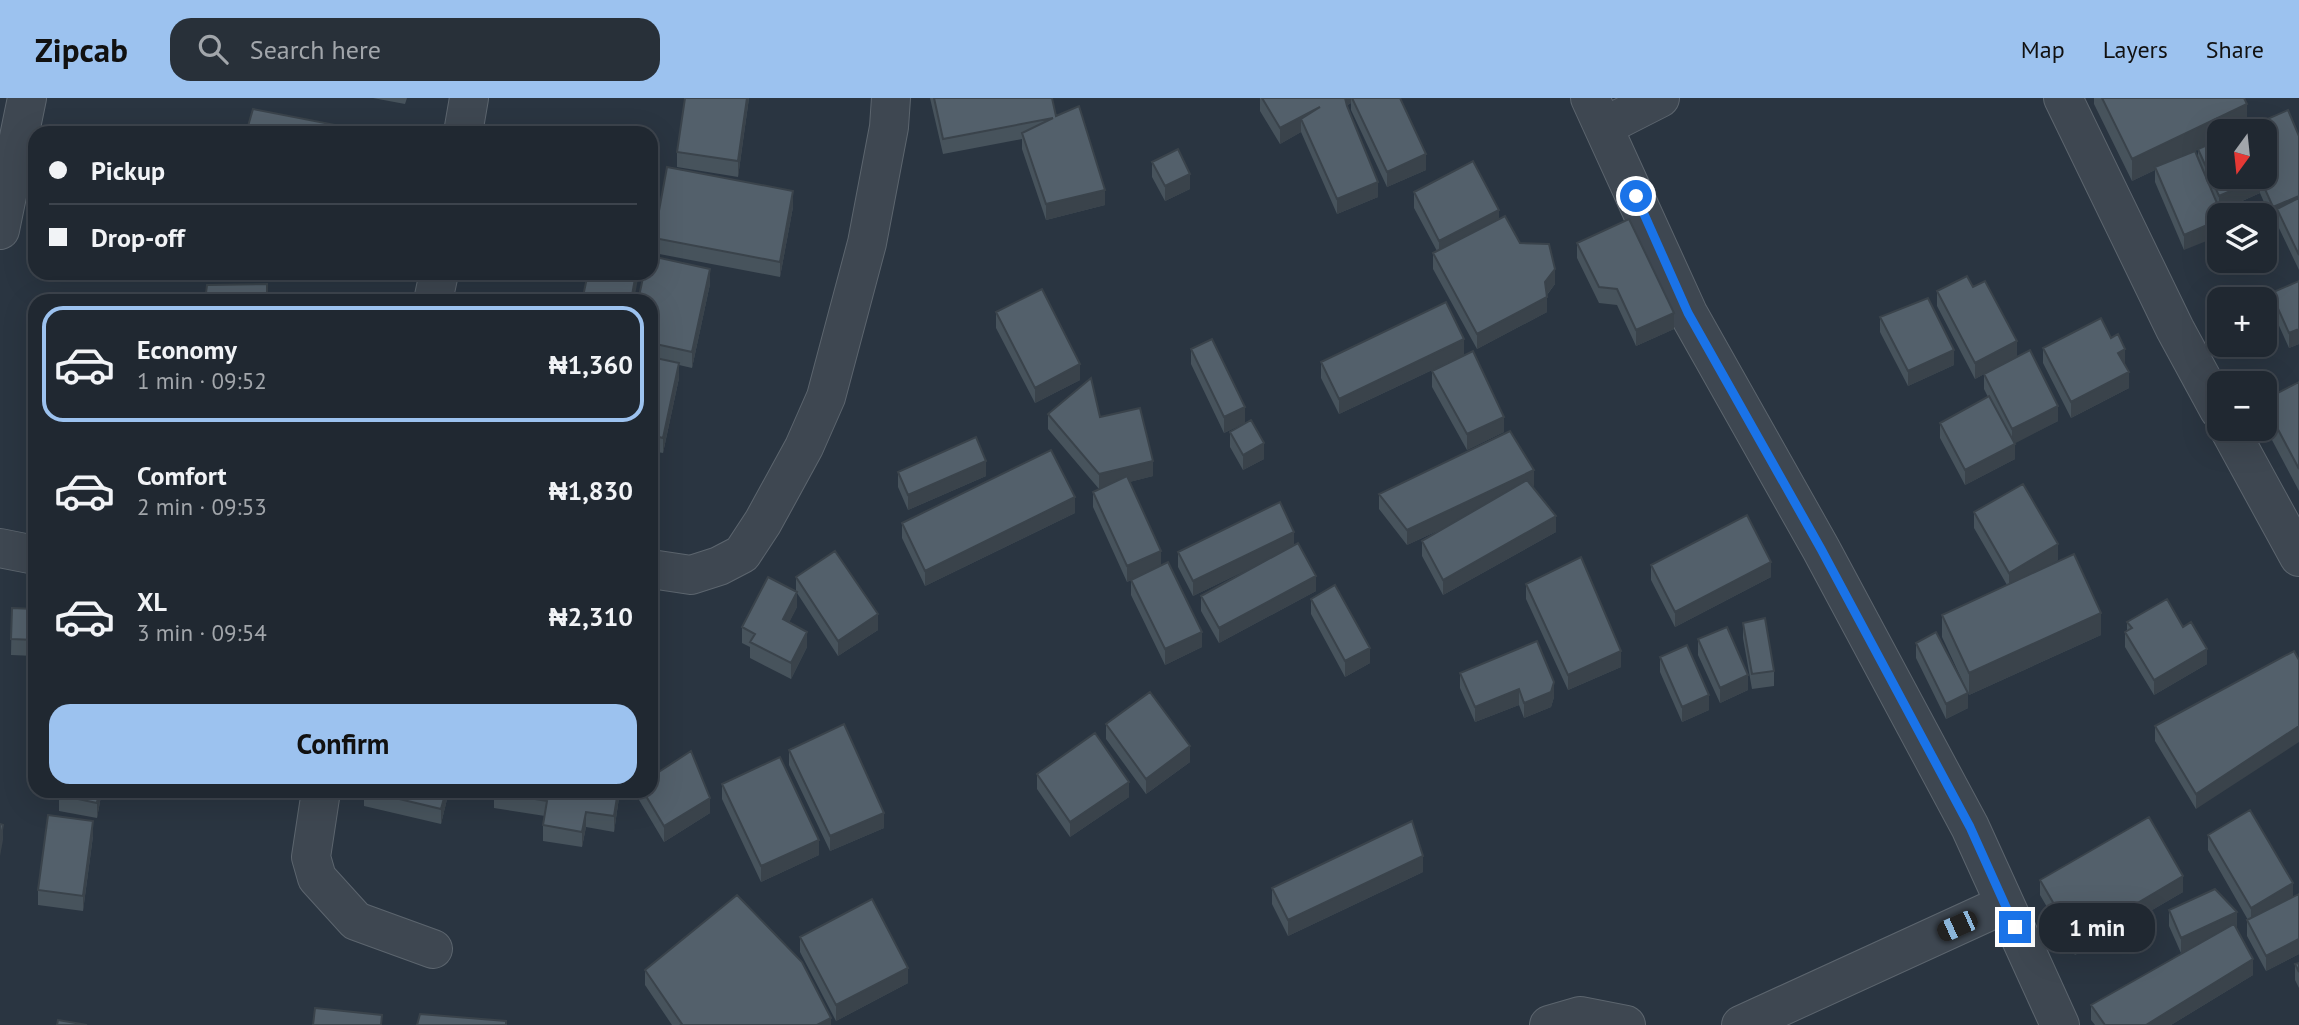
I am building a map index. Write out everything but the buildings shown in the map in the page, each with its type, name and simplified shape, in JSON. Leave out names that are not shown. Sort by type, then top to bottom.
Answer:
[{"type":"street","points":[[0,229],[6,168],[27,98]]},
{"type":"street","points":[[464,126],[469,98]]},
{"type":"street","points":[[658,570],[691,575],[719,566],[742,554],[763,522],[804,446],[826,397],[867,243],[889,127],[891,98]]},
{"type":"street","points":[[1660,98],[1597,112],[1688,313],[1821,549],[1970,827],[2060,1025]]},
{"type":"street","points":[[2063,98],[2175,329],[2207,388]]},
{"type":"street","points":[[2236,441],[2299,557]]},
{"type":"street","points":[[0,548],[28,554]]},
{"type":"street","points":[[320,798],[311,857],[317,878],[356,921],[433,949]]},
{"type":"street","points":[[1741,1025],[2006,904]]},
{"type":"street","points":[[1549,1025],[1580,1017],[1626,1025]]},
{"type":"route","points":[[1636,196],[1688,313],[1821,549],[1970,827],[2015,927]]}]
